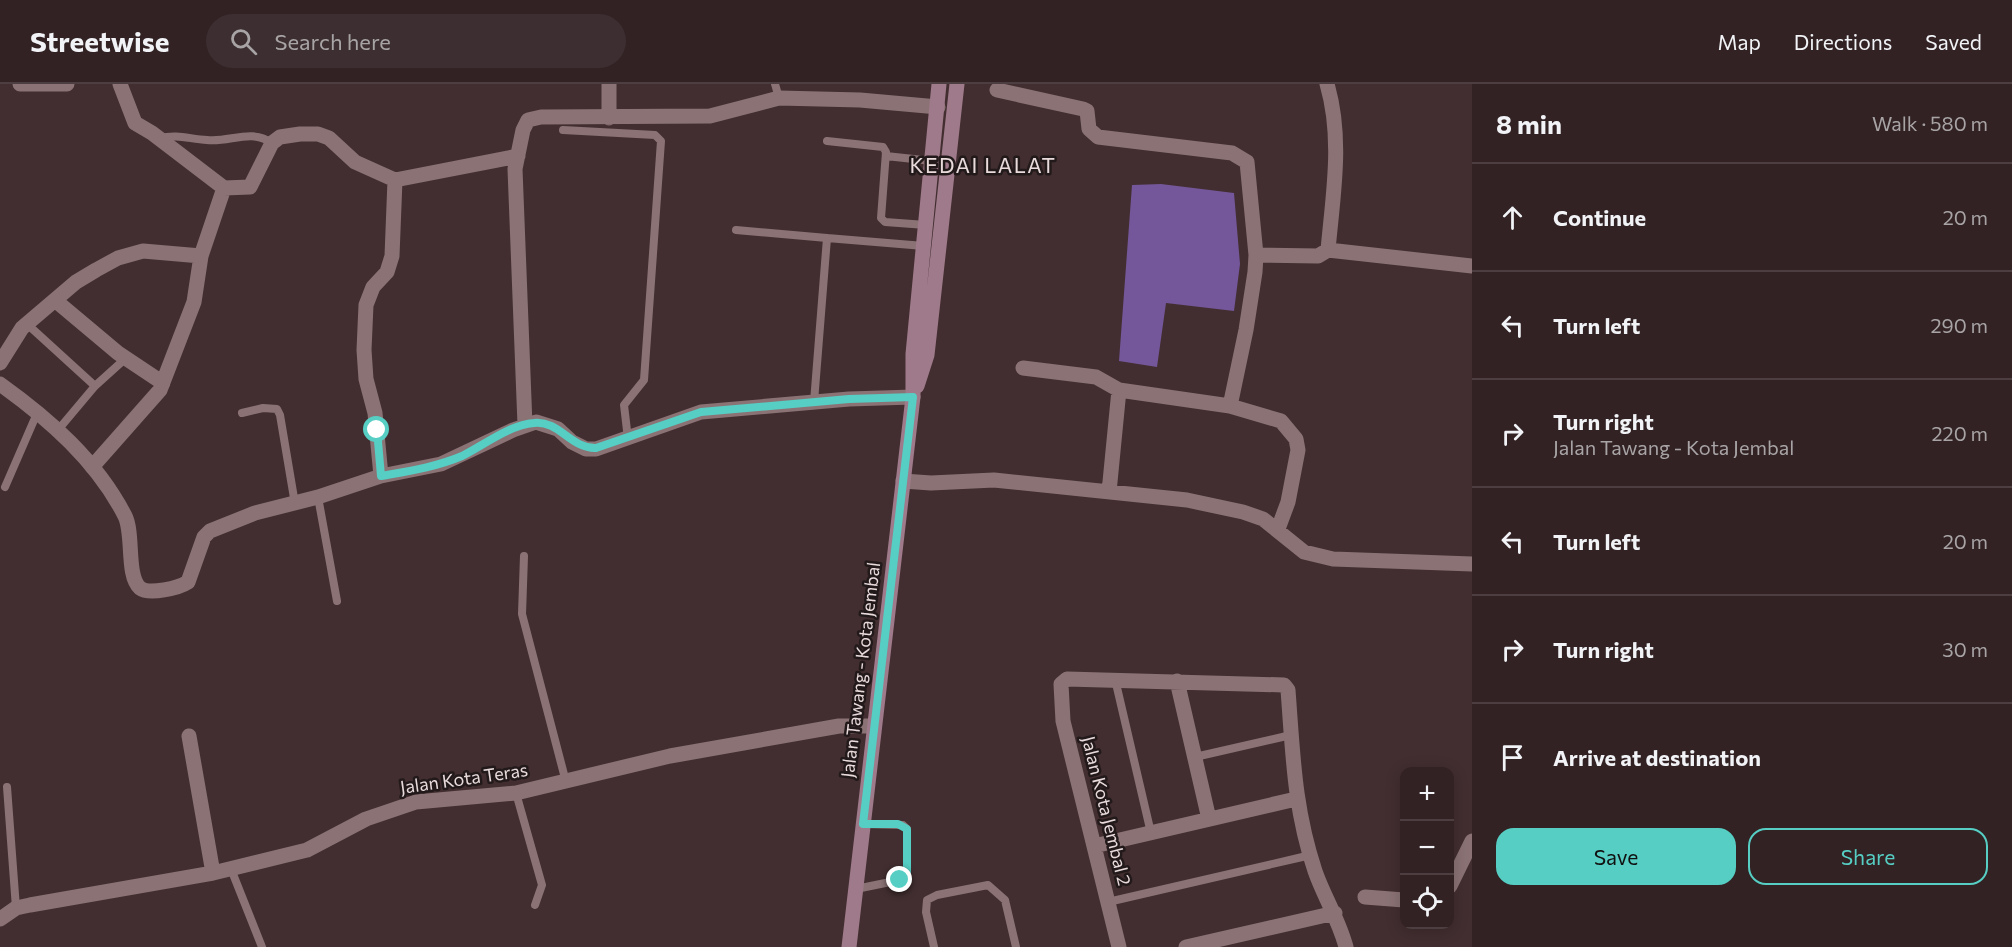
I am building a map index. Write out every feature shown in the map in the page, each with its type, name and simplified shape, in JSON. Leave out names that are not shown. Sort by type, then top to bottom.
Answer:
[{"type":"main road","name":"Jalan Tawang - Kota Jembal","points":[[849,947],[913,397],[913,354],[939,84]]},
{"type":"main road","name":"Jalan Tawang - Kota Jembal","points":[[913,397],[927,355],[957,84]]},
{"type":"street","points":[[20,84],[67,84]]},
{"type":"street","points":[[120,84],[135,123],[224,188],[249,187],[272,143],[280,137],[318,134],[336,143],[355,162],[395,180],[518,156]]},
{"type":"street","points":[[609,84],[609,118]]},
{"type":"street","points":[[1327,84],[1336,125],[1337,156],[1328,250]]},
{"type":"street","points":[[997,90],[1083,109],[1088,116],[1089,129],[1098,137],[1241,157],[1247,162],[1256,255],[1246,330],[1230,406]]},
{"type":"street","points":[[525,425],[515,169],[522,130],[528,120],[541,117],[710,116],[777,91],[938,107]]},
{"type":"street","points":[[381,476],[375,413],[366,379],[364,350],[366,305],[373,287],[387,272],[393,256],[395,180]]},
{"type":"street","points":[[92,467],[163,383],[194,302],[201,256],[224,188]]},
{"type":"street","points":[[1256,255],[1318,256],[1328,250],[1472,266]]},
{"type":"street","points":[[0,363],[27,324],[76,282],[118,258],[143,251],[201,256]]},
{"type":"street","points":[[56,301],[126,358],[163,383]]},
{"type":"street","points":[[1023,368],[1096,377],[1119,390],[1230,406],[1281,421],[1296,439],[1298,450],[1296,469],[1278,529]]},
{"type":"street","points":[[0,384],[38,411],[92,467],[126,518],[133,576],[140,588],[146,591],[178,587],[188,582],[204,537],[210,531],[255,513],[318,498],[381,476],[441,464],[536,422],[547,424],[586,449],[628,439],[701,412],[814,402],[913,397]]},
{"type":"street","points":[[1109,492],[1119,390]]},
{"type":"street","points":[[903,480],[931,483],[994,480],[1187,500],[1243,512],[1278,529],[1304,552],[1333,559],[1472,564]]},
{"type":"street","name":"Jalan Kota Jembal 2","points":[[1115,679],[1075,678],[1061,684],[1063,721],[1119,947]]},
{"type":"street","points":[[1115,679],[1284,685],[1288,690],[1296,799],[1311,855],[1346,947]]},
{"type":"street","points":[[1177,681],[1209,819]]},
{"type":"street","name":"Jalan Kota Teras","points":[[0,919],[16,908],[213,873],[307,850],[366,819],[416,802],[516,793],[670,756],[839,726],[873,726]]},
{"type":"street","points":[[189,736],[213,873]]},
{"type":"street","points":[[1094,846],[1296,799]]},
{"type":"street","points":[[1454,876],[1472,841]]},
{"type":"street","points":[[1365,897],[1400,900]]},
{"type":"street","points":[[1186,947],[1335,914]]},
{"type":"lane","points":[[624,133],[627,118]]},
{"type":"lane","points":[[563,130],[655,135],[661,141],[644,380],[624,405],[628,439]]},
{"type":"lane","points":[[158,138],[181,135],[215,140],[246,136],[266,138],[272,143]]},
{"type":"lane","points":[[827,141],[880,146],[885,149],[881,218],[885,222],[926,225]]},
{"type":"lane","points":[[886,156],[932,161]]},
{"type":"lane","points":[[736,230],[924,246]]},
{"type":"lane","points":[[814,402],[827,238]]},
{"type":"lane","points":[[27,324],[95,386]]},
{"type":"lane","points":[[58,430],[95,386],[126,358]]},
{"type":"lane","points":[[242,413],[262,408],[277,409],[280,415],[295,504]]},
{"type":"lane","points":[[5,487],[38,411]]},
{"type":"lane","points":[[318,498],[337,601]]},
{"type":"lane","points":[[524,556],[522,614],[566,782]]},
{"type":"lane","points":[[1115,679],[1151,833]]},
{"type":"lane","points":[[1195,758],[1291,735]]},
{"type":"lane","points":[[7,787],[16,908]]},
{"type":"lane","points":[[516,793],[543,885],[535,905]]},
{"type":"lane","points":[[856,889],[900,880],[907,872],[907,829],[903,825],[863,824]]},
{"type":"lane","points":[[1108,902],[1311,855]]},
{"type":"lane","points":[[231,869],[262,947]]},
{"type":"lane","points":[[934,947],[926,912],[927,900],[937,895],[988,885],[1005,900],[1016,947]]},
{"type":"shaded area","points":[[1161,184],[1234,193],[1240,264],[1234,311],[1166,303],[1157,367],[1119,361],[1132,185]]},
{"type":"district","name":"KEDAI LALAT","points":[[983,166]]},
{"type":"route","points":[[377,430],[381,476],[441,464],[513,430],[536,422],[558,429],[572,442],[586,449],[612,445],[673,420],[701,412],[849,399],[913,397],[863,824],[898,824],[907,829],[907,872],[900,880]]}]
